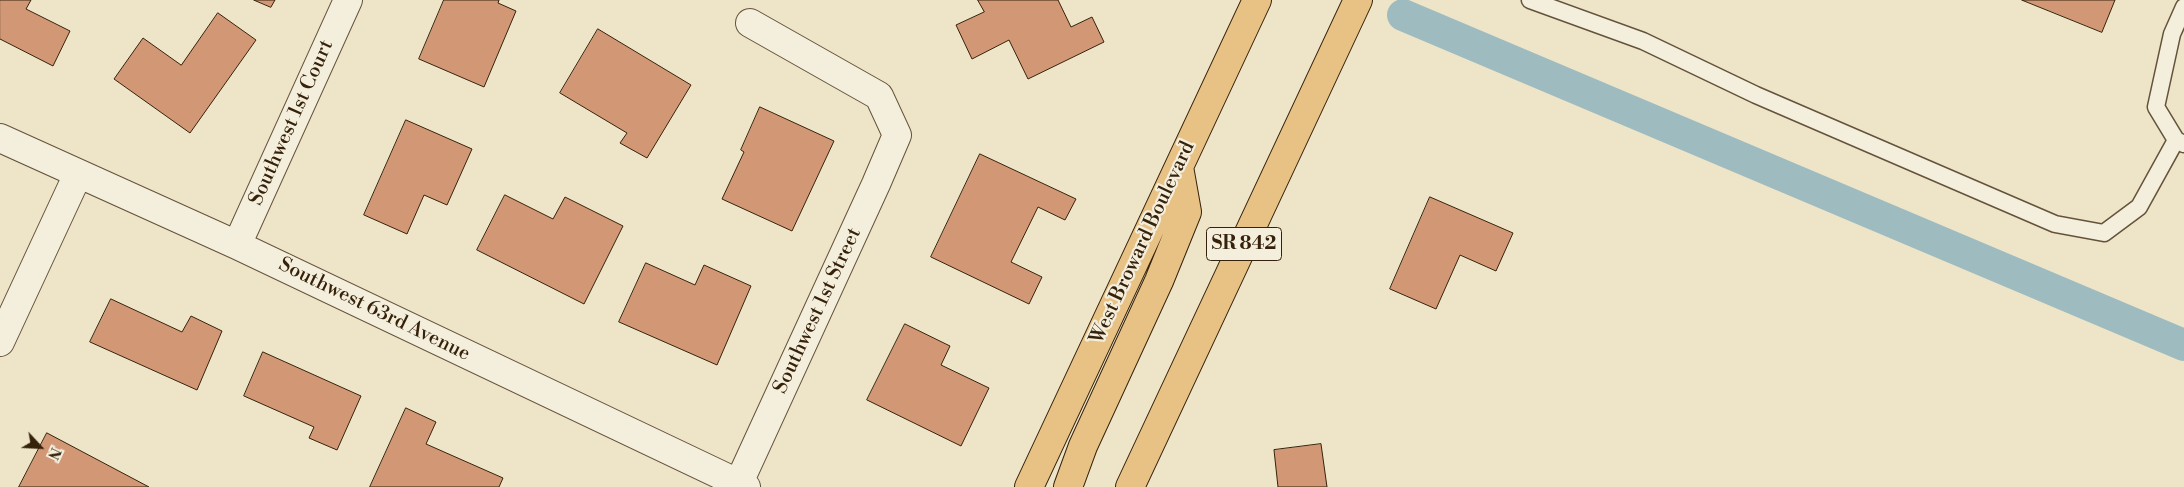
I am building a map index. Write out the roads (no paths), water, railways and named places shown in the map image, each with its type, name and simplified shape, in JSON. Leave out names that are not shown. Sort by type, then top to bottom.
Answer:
[{"type":"main road","name":"West Broward Boulevard","points":[[1029,487],[1258,0]]},
{"type":"main road","name":"SR 842","points":[[1130,487],[1358,0]]},
{"type":"main road","points":[[1068,487],[1083,446],[1160,281],[1187,212],[1179,167]]},
{"type":"street","name":"Southwest 1st Court","points":[[237,245],[348,0]]},
{"type":"street","name":"Southwest 1st Street","points":[[740,486],[897,135],[879,96],[750,23]]},
{"type":"street","name":"Southwest 63rd Avenue","points":[[0,138],[237,245],[740,486]]},
{"type":"street","points":[[0,342],[78,174]]},
{"type":"lane","points":[[1530,0],[1643,40],[1756,95],[2055,224],[2104,233],[2139,207],[2180,142],[2156,107],[2172,34],[2184,7]]},
{"type":"waterway","points":[[1403,15],[2184,345]]}]
